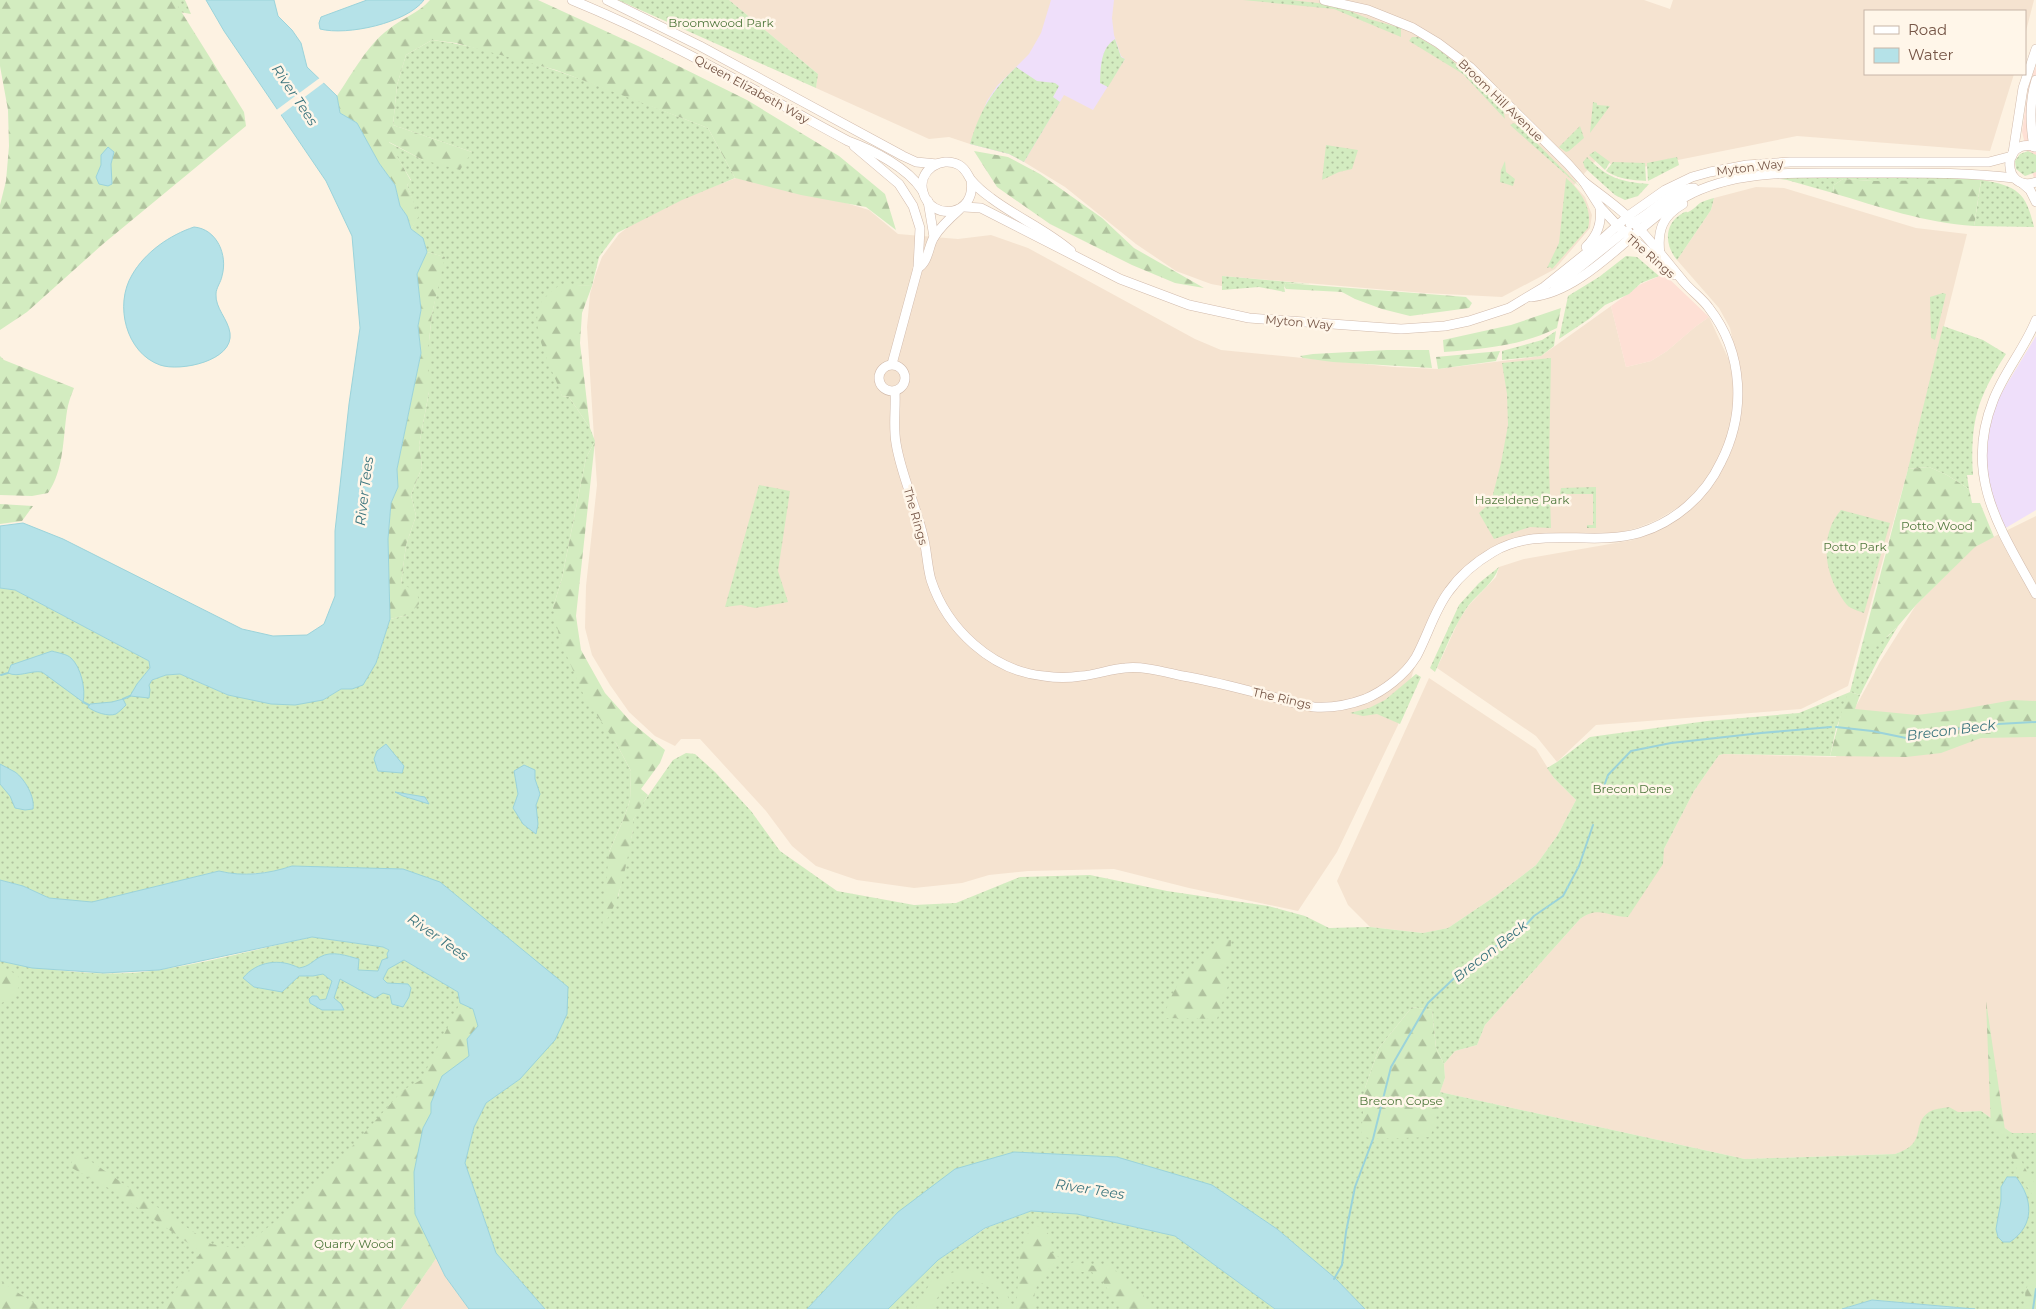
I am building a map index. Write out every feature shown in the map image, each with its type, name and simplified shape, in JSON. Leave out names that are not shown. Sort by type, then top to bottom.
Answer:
[{"type":"street","name":"Queen Elizabeth Way","points":[[572,0],[611,16],[694,57],[848,141],[861,145],[905,170],[916,180],[922,190]]},
{"type":"street","name":"Queen Elizabeth Way","points":[[606,0],[700,46],[903,156],[916,162],[937,164]]},
{"type":"street","name":"Broom Hill Avenue","points":[[1324,0],[1368,10],[1413,28],[1438,43],[1470,67],[1584,182],[1615,207],[1629,228]]},
{"type":"street","points":[[2036,49],[2023,88],[2009,166],[2018,180],[2030,190],[2036,202]]},
{"type":"street","points":[[2035,147],[2030,122],[2036,80]]},
{"type":"street","points":[[848,141],[899,184],[914,206],[920,228],[918,268],[892,364],[884,367],[878,379],[882,388],[887,391],[895,391]]},
{"type":"street","name":"Myton Way","points":[[1529,298],[1546,294],[1567,285],[1622,244],[1629,228],[1678,183],[1692,177],[1729,168],[1790,162],[1990,162],[2012,154],[2021,147],[2035,147]]},
{"type":"street","points":[[918,268],[924,264],[934,237],[944,224],[969,201],[972,194],[971,180],[966,171],[960,165],[951,162],[930,167],[925,176],[922,190],[928,201],[934,237]]},
{"type":"street","name":"Myton Way","points":[[962,208],[981,208],[1059,250],[1076,256],[1120,279],[1157,294],[1214,312],[1250,318],[1374,328],[1423,328],[1469,322],[1509,308],[1544,288],[1566,270],[1629,228],[1704,188],[1729,180],[1769,174],[1943,173],[2036,182]]},
{"type":"street","name":"Myton Way","points":[[971,180],[990,197],[1063,244],[1076,256]]},
{"type":"street","name":"Broom Hill Avenue","points":[[1584,182],[1600,206],[1629,228]]},
{"type":"street","points":[[1660,254],[1659,235],[1663,221],[1704,188]]},
{"type":"street","points":[[928,201],[936,208],[945,211],[962,208]]},
{"type":"street","points":[[1566,270],[1573,258],[1593,240],[1598,232],[1601,217],[1600,206]]},
{"type":"street","points":[[1544,288],[1565,279],[1629,228]]},
{"type":"street","name":"The Rings","points":[[892,364],[898,366],[904,375],[904,384],[895,391],[896,443],[923,535],[933,584],[944,609],[954,622],[967,638],[988,655],[1023,672],[1041,676],[1082,676],[1124,668],[1142,668],[1202,679],[1313,707],[1339,706],[1366,699],[1394,681],[1414,660],[1437,609],[1452,586],[1473,565],[1497,550],[1530,539],[1554,536],[1607,538],[1638,533],[1660,524],[1686,508],[1708,485],[1723,459],[1735,426],[1738,403],[1738,378],[1732,352],[1724,331],[1708,306],[1643,249],[1629,228]]},
{"type":"street","name":"The Rings","points":[[1629,228],[1660,254],[1686,285]]},
{"type":"street","points":[[2036,320],[1993,400],[1986,425],[1983,465],[1990,504],[2002,533],[2036,594]]},
{"type":"shaded area","points":[[729,0],[1644,0],[1670,9],[1673,0],[2034,0],[2026,31],[2026,10],[1864,10],[1864,75],[2014,75],[1990,151],[1797,136],[1643,167],[1616,167],[1599,157],[1574,185],[1585,197],[1592,215],[1590,228],[1555,269],[1502,297],[1424,293],[1222,276],[1222,286],[1211,284],[1176,271],[1136,244],[1065,187],[1024,162],[1009,154],[949,137],[929,139],[816,88],[818,74]]},
{"type":"shaded area","points":[[1051,0],[1114,0],[1112,18],[1114,35],[1121,56],[1125,59],[1093,110],[1064,95],[1024,162],[1009,154],[970,144],[987,101],[997,86],[1029,54],[1041,33]]},
{"type":"shaded area","points":[[2036,66],[2036,186],[2022,132],[2029,84]]},
{"type":"shaded area","points":[[736,178],[823,196],[869,210],[898,234],[958,239],[991,235],[1028,248],[1195,339],[1221,350],[1394,367],[1438,369],[1541,356],[1611,306],[1626,367],[1651,361],[1667,351],[1709,317],[1729,360],[1733,379],[1734,403],[1731,423],[1717,464],[1704,482],[1682,505],[1657,520],[1617,533],[1530,535],[1502,543],[1475,560],[1443,591],[1413,672],[1398,725],[1337,852],[1298,911],[1189,888],[1114,869],[1028,871],[989,875],[962,883],[914,888],[857,880],[816,866],[792,846],[766,811],[700,739],[681,739],[675,746],[655,736],[629,712],[592,655],[585,628],[586,586],[597,485],[587,327],[590,294],[596,273],[602,257],[619,234],[649,211]]},
{"type":"shaded area","points":[[1756,187],[1784,188],[1916,228],[1967,234],[1910,462],[1848,686],[1801,709],[1596,725],[1557,762],[1536,736],[1437,668],[1459,620],[1469,605],[1496,577],[1499,567],[1524,559],[1633,540],[1661,528],[1688,511],[1708,491],[1723,468],[1733,447],[1739,425],[1742,401],[1741,378],[1730,328],[1719,308],[1677,260],[1711,210],[1714,198]]},
{"type":"shaded area","points":[[1664,274],[1709,317],[1667,351],[1651,361],[1626,367],[1611,306],[1641,284]]},
{"type":"shaded area","points":[[2036,336],[2036,510],[2004,529],[1992,503],[1985,472],[1987,432],[1996,402]]},
{"type":"shaded area","points":[[2036,516],[2036,1133],[2012,1133],[1981,1111],[1958,1112],[1923,1119],[1915,1143],[1906,1150],[1895,1154],[1745,1159],[1440,1092],[1445,1078],[1444,1064],[1455,1051],[1477,1045],[1485,1025],[1580,919],[1588,913],[1597,911],[1628,917],[1662,859],[1664,849],[1694,791],[1719,755],[1836,757],[1850,717],[1880,662],[1916,605],[1975,546]]},
{"type":"shaded area","points":[[1429,678],[1536,749],[1554,778],[1576,800],[1557,836],[1536,865],[1497,895],[1448,928],[1424,933],[1370,927],[1348,905],[1337,881]]},
{"type":"shaded area","points":[[437,1257],[445,1276],[469,1309],[401,1309]]},
{"type":"green space","points":[[0,0],[174,0],[244,112],[246,126],[103,244],[27,312],[0,330],[0,205],[6,181],[9,146],[8,110],[0,66]]},
{"type":"green space","points":[[111,0],[185,0],[191,14]]},
{"type":"green space","points":[[430,0],[538,0],[638,46],[747,100],[839,156],[885,194],[896,230],[866,207],[801,195],[735,178],[708,128],[556,70],[456,43],[432,40],[406,55],[397,85],[393,125],[472,152],[460,170],[423,160],[389,142],[411,181],[407,185],[419,216],[411,229],[407,216],[400,206],[395,185],[379,163],[357,123],[340,113],[337,96],[361,60],[381,35]]},
{"type":"green space","name":"Broomwood Park","points":[[618,0],[729,0],[818,74],[816,88]]},
{"type":"green space","points":[[1243,0],[1291,0],[1335,5],[1369,19],[1401,28],[1401,37],[1334,9]]},
{"type":"green space","points":[[1412,37],[1418,37],[1440,50],[1463,70],[1503,109],[1505,119],[1463,74],[1409,41]]},
{"type":"green space","points":[[1115,39],[1121,57],[1125,59],[1108,87],[1100,83],[1101,65],[1106,48]]},
{"type":"green space","name":"Brecon Dene","points":[[432,40],[503,54],[538,65],[572,76],[708,128],[735,178],[682,200],[617,233],[599,257],[592,286],[561,285],[558,383],[562,396],[569,397],[590,428],[595,441],[586,458],[562,578],[553,608],[631,771],[630,800],[609,852],[618,897],[633,830],[633,820],[673,760],[686,753],[695,754],[715,772],[751,811],[780,851],[837,891],[914,905],[956,903],[1020,877],[1090,875],[1167,891],[1268,906],[1305,916],[1329,928],[1370,927],[1423,933],[1448,928],[1497,895],[1536,865],[1557,836],[1576,800],[1554,778],[1547,768],[1590,737],[1707,721],[1799,713],[1850,692],[1836,729],[1830,756],[1719,755],[1694,791],[1664,849],[1663,864],[1628,917],[1598,912],[1580,919],[1485,1025],[1477,1045],[1455,1051],[1444,1064],[1436,1048],[1432,1010],[1412,1007],[1379,1048],[1365,1088],[1437,1101],[1440,1092],[1745,1159],[1895,1154],[1912,1145],[1916,1139],[1920,1122],[1931,1111],[1949,1107],[1958,1112],[1981,1111],[2012,1133],[2036,1133],[2036,1309],[1975,1309],[1872,1300],[1842,1309],[1365,1309],[1335,1278],[1277,1229],[1212,1185],[898,1212],[807,1309],[545,1309],[496,1253],[465,1163],[474,1127],[486,1103],[520,1079],[498,931],[440,882],[292,866],[278,871],[238,875],[219,871],[92,903],[49,898],[23,886],[0,880],[0,588],[15,590],[149,661],[150,668],[137,684],[149,685],[152,680],[166,675],[180,674],[228,695],[323,700],[341,689],[352,689],[376,663],[390,619],[408,615],[401,584],[406,545],[416,516],[411,495],[422,467],[419,445],[429,392],[429,341],[432,314],[444,257],[427,252],[423,238],[411,229],[418,216],[407,185],[411,180],[388,142],[423,160],[472,152],[393,125],[397,85],[406,55]]},
{"type":"green space","points":[[1016,67],[1037,81],[1055,83],[1059,86],[1053,97],[1060,102],[1024,162],[1009,154],[970,144],[978,121],[988,102],[1000,84]]},
{"type":"green space","points":[[1593,102],[1597,103],[1597,105],[1610,106],[1590,133]]},
{"type":"green space","points":[[1514,123],[1526,132],[1581,188],[1510,125]]},
{"type":"green space","points":[[1580,126],[1584,138],[1569,151],[1566,152],[1559,147]]},
{"type":"green space","points":[[1326,145],[1358,150],[1352,169],[1339,172],[1322,180]]},
{"type":"green space","points":[[974,151],[1008,157],[1040,174],[1102,218],[1134,248],[1204,288],[1175,283],[1132,265],[1050,224],[997,187]]},
{"type":"green space","points":[[1595,151],[1610,162],[1605,170],[1589,155]]},
{"type":"green space","points":[[2028,151],[2036,155],[2036,172],[2025,176],[2016,169],[2015,161],[2020,154]]},
{"type":"green space","points":[[1587,157],[1601,170],[1615,178],[1649,184],[1638,196],[1625,200],[1615,195],[1585,168],[1583,162]]},
{"type":"green space","points":[[1677,157],[1679,165],[1648,181],[1647,163]]},
{"type":"green space","points":[[1505,161],[1506,172],[1515,179],[1513,186],[1500,182],[1501,170]]},
{"type":"green space","points":[[1613,162],[1645,163],[1646,181],[1630,180],[1606,171]]},
{"type":"green space","points":[[1878,176],[1982,178],[1982,180],[2004,185],[2012,188],[2023,198],[2034,227],[1974,226],[1981,181],[1873,181],[1843,179],[1834,185],[1833,193],[1787,180],[1772,178]]},
{"type":"green space","points":[[1566,178],[1584,200],[1589,214],[1588,228],[1552,269],[1550,267],[1547,268],[1559,243]]},
{"type":"green space","points":[[1843,179],[1873,181],[1981,180],[1974,226],[1920,218],[1833,193],[1834,185]]},
{"type":"green space","points":[[1714,198],[1711,210],[1677,260],[1668,241],[1669,228],[1672,222],[1700,203]]},
{"type":"green space","points":[[427,252],[445,257],[432,314],[429,341],[429,392],[419,445],[422,467],[411,495],[416,516],[406,545],[401,584],[417,591],[419,604],[408,615],[390,619],[388,539],[391,503],[398,487],[397,469],[421,353],[418,326],[421,310],[417,274]]},
{"type":"green space","points":[[1626,256],[1637,257],[1659,276],[1641,283],[1629,294],[1605,305],[1589,319],[1559,339],[1568,296],[1599,277]]},
{"type":"green space","points":[[1222,276],[1311,284],[1286,283],[1284,286],[1285,292],[1259,287],[1222,290]]},
{"type":"green space","points":[[1286,283],[1466,297],[1472,303],[1469,308],[1410,316],[1382,309],[1342,292],[1286,289],[1284,286]]},
{"type":"green space","points":[[561,284],[592,286],[582,313],[580,343],[590,428],[569,397],[562,396],[547,360],[539,332],[537,319],[539,307],[545,297]]},
{"type":"green space","points":[[1943,293],[1946,294],[1935,340],[1931,338],[1930,297]]},
{"type":"green space","points":[[1561,308],[1557,328],[1530,339],[1502,346],[1444,352],[1443,340],[1511,325]]},
{"type":"green space","points":[[1943,326],[1983,340],[2006,354],[1988,384],[1977,411],[1972,456],[1973,475],[1967,475],[1969,489],[1947,475],[1929,467],[1908,469]]},
{"type":"green space","points":[[1556,331],[1554,346],[1541,356],[1502,360],[1502,351],[1542,340]]},
{"type":"green space","points":[[1429,350],[1432,368],[1333,362],[1300,356],[1313,354]]},
{"type":"green space","points":[[1500,351],[1496,361],[1438,369],[1436,357]]},
{"type":"green space","points":[[0,356],[4,360],[74,388],[67,408],[60,464],[48,493],[32,496],[0,495]]},
{"type":"green space","name":"Hazeldene Park","points":[[1551,358],[1549,466],[1551,528],[1530,527],[1494,539],[1479,513],[1491,502],[1508,425],[1507,394],[1502,363]]},
{"type":"green space","points":[[595,441],[576,616],[581,650],[605,693],[631,722],[665,750],[660,763],[641,789],[648,795],[633,820],[633,830],[619,893],[602,928],[609,852],[630,800],[631,771],[616,743],[584,696],[560,640],[553,608],[562,578],[586,458]]},
{"type":"green space","name":"Potto Wood","points":[[1929,467],[1947,475],[1969,489],[1972,503],[1980,503],[1994,537],[1975,547],[1877,646],[1871,646],[1864,642],[1864,637],[1908,469]]},
{"type":"green space","points":[[759,485],[790,491],[778,571],[788,602],[755,608],[741,605],[725,607]]},
{"type":"green space","points":[[1596,487],[1596,528],[1587,528],[1587,525],[1593,525],[1593,494],[1560,494],[1561,488]]},
{"type":"green space","points":[[0,504],[33,506],[22,521],[0,524]]},
{"type":"green space","name":"Potto Park","points":[[1841,510],[1890,523],[1864,613],[1851,608],[1845,603],[1830,575],[1827,541],[1834,520]]},
{"type":"green space","points":[[1499,567],[1497,573],[1463,614],[1435,672],[1430,668],[1459,605],[1479,583]]},
{"type":"green space","points":[[1898,626],[1860,695],[1850,692],[1864,637],[1864,642],[1887,637]]},
{"type":"green space","points":[[1416,674],[1421,677],[1400,724],[1377,714],[1363,716],[1350,713],[1369,708],[1385,700]]},
{"type":"green space","points":[[1850,692],[1860,695],[1855,709],[1917,715],[2013,700],[2036,701],[2036,737],[1981,738],[1941,753],[1906,757],[1830,756],[1845,699]]},
{"type":"green space","points":[[312,937],[383,947],[458,992],[473,1009],[478,1026],[467,1039],[469,1056],[423,1128],[414,1172],[376,1309],[0,1309],[0,961],[39,968],[79,972],[139,972],[198,963]]},
{"type":"green space","points":[[1231,940],[1230,958],[1216,973],[1228,986],[1217,1019],[1164,1018],[1172,994],[1185,975],[1201,957],[1220,941]]},
{"type":"green space","points":[[0,966],[16,974],[22,981],[14,996],[0,1004]]},
{"type":"green space","points":[[1986,1001],[2006,1137],[1991,1129]]},
{"type":"green space","name":"Quarry Wood","points":[[460,1003],[473,1009],[478,1026],[467,1039],[469,1056],[442,1076],[431,1103],[431,1113],[423,1128],[415,1214],[437,1257],[401,1309],[163,1309],[201,1252],[112,1190],[70,1167],[76,1151],[211,1244],[241,1249],[310,1193],[403,1090],[421,1080]]},
{"type":"green space","name":"Brecon Copse","points":[[1412,1007],[1432,1010],[1436,1048],[1444,1064],[1445,1078],[1437,1101],[1436,1121],[1430,1137],[1373,1139],[1361,1136],[1365,1088],[1379,1048]]},
{"type":"green space","points":[[2007,1144],[2016,1150],[2029,1176],[2036,1185],[2036,1199],[2019,1173]]},
{"type":"green space","points":[[1031,1211],[1077,1214],[1175,1236],[1275,1309],[888,1309],[938,1260],[986,1228]]},
{"type":"green space","points":[[1032,1227],[1043,1227],[1049,1235],[1051,1252],[1060,1258],[1040,1280],[1034,1301],[1036,1309],[1016,1309],[1020,1255],[1027,1235]]},
{"type":"green space","points":[[1074,1262],[1095,1266],[1103,1264],[1112,1266],[1124,1280],[1144,1296],[1146,1303],[1155,1309],[1125,1309],[1115,1302],[1102,1280],[1096,1279],[1092,1272],[1080,1272],[1071,1267],[1069,1264]]},
{"type":"green space","points":[[964,1270],[981,1273],[996,1280],[1006,1292],[1012,1309],[1003,1309],[994,1292],[988,1287],[980,1283],[963,1280],[945,1285],[931,1309],[915,1309],[933,1278],[937,1280],[945,1274]]},
{"type":"green space","points":[[2036,1273],[2036,1309],[2026,1309],[2025,1290]]},
{"type":"green space","points":[[0,1281],[43,1309],[0,1309]]},
{"type":"water","name":"River Tees","points":[[206,0],[274,0],[278,16],[292,30],[301,43],[307,67],[337,96],[340,113],[357,123],[379,163],[395,185],[400,206],[407,216],[411,229],[423,238],[427,252],[417,274],[421,310],[418,326],[421,353],[397,469],[398,487],[391,503],[388,539],[390,619],[376,663],[363,685],[352,689],[341,689],[323,700],[295,705],[271,704],[228,695],[180,674],[166,675],[152,680],[149,685],[149,698],[130,696],[150,668],[149,661],[15,590],[0,588],[0,526],[23,523],[63,539],[242,629],[273,636],[307,635],[324,624],[335,596],[335,531],[349,404],[360,328],[352,236],[326,181],[224,31]]},
{"type":"water","points":[[367,0],[424,0],[416,8],[404,15],[376,26],[345,31],[320,29],[321,17]]},
{"type":"water","points":[[108,147],[114,152],[111,164],[112,184],[108,186],[99,184],[96,177],[101,165],[101,155]]},
{"type":"water","points":[[194,227],[202,229],[215,238],[222,252],[223,268],[216,292],[216,299],[229,328],[229,343],[224,351],[204,362],[180,367],[169,367],[148,359],[131,339],[126,327],[124,300],[132,275],[144,259],[159,245]]},
{"type":"water","points":[[52,651],[67,656],[75,662],[82,679],[83,702],[42,672],[16,675],[8,673],[11,665]]},
{"type":"water","points":[[123,699],[126,705],[113,715],[101,714],[88,707],[90,704]]},
{"type":"water","points":[[386,744],[404,766],[402,773],[378,771],[374,759],[377,751]]},
{"type":"water","points":[[0,764],[15,772],[22,779],[31,794],[33,809],[15,808],[10,796],[0,784]]},
{"type":"water","points":[[524,765],[535,770],[535,779],[540,794],[536,805],[538,824],[536,834],[523,824],[513,808],[518,794],[514,771]]},
{"type":"water","points":[[395,792],[425,797],[429,804],[403,796]]},
{"type":"water","name":"River Tees","points":[[292,866],[403,869],[440,882],[568,987],[567,1014],[555,1040],[520,1079],[486,1103],[474,1127],[465,1163],[496,1253],[545,1309],[469,1309],[445,1276],[415,1214],[414,1172],[423,1128],[431,1113],[431,1103],[442,1076],[469,1056],[467,1039],[478,1026],[473,1009],[460,1003],[458,992],[404,960],[388,969],[383,979],[387,983],[408,984],[411,988],[409,997],[403,1007],[392,1004],[390,995],[383,993],[375,998],[340,979],[334,998],[341,1004],[344,1010],[322,1010],[310,1003],[309,999],[312,996],[317,996],[320,1000],[326,999],[332,981],[323,974],[299,976],[282,992],[254,987],[243,978],[255,968],[269,963],[284,963],[299,968],[329,954],[340,954],[359,959],[358,970],[378,971],[382,960],[388,958],[389,950],[383,947],[312,937],[159,970],[104,973],[32,968],[0,961],[0,880],[23,886],[49,898],[92,902],[219,871],[237,874],[256,874]]},
{"type":"water","name":"River Tees","points":[[1014,1152],[1117,1157],[1212,1185],[1277,1229],[1335,1278],[1365,1309],[1275,1309],[1175,1236],[1077,1214],[1031,1211],[985,1228],[938,1260],[888,1309],[807,1309],[898,1212],[955,1169]]},
{"type":"water","points":[[2007,1177],[2016,1177],[2022,1185],[2026,1194],[2029,1211],[2024,1228],[2010,1242],[2003,1242],[1998,1237],[1996,1229],[2001,1201],[2001,1187]]},
{"type":"water","points":[[1872,1300],[1975,1309],[1842,1309]]},
{"type":"pier","points":[[321,77],[326,81],[278,117],[275,111]]},
{"type":"waterway","points":[[1,675],[8,673]]},
{"type":"waterway","points":[[123,699],[130,696]]},
{"type":"waterway","points":[[83,702],[89,705]]},
{"type":"waterway","name":"Brecon Beck","points":[[1836,727],[1872,731],[1906,738],[1980,725],[2036,722]]},
{"type":"waterway","name":"Brecon Beck","points":[[1603,789],[1608,775],[1631,751],[1671,743],[1831,727]]},
{"type":"waterway","name":"Brecon Beck","points":[[1334,1279],[1342,1265],[1355,1187],[1373,1139],[1391,1067],[1428,1003],[1467,966],[1524,927],[1534,916],[1563,896],[1579,866],[1593,825]]},
{"type":"waterway","points":[[2033,1309],[2036,1289]]}]
